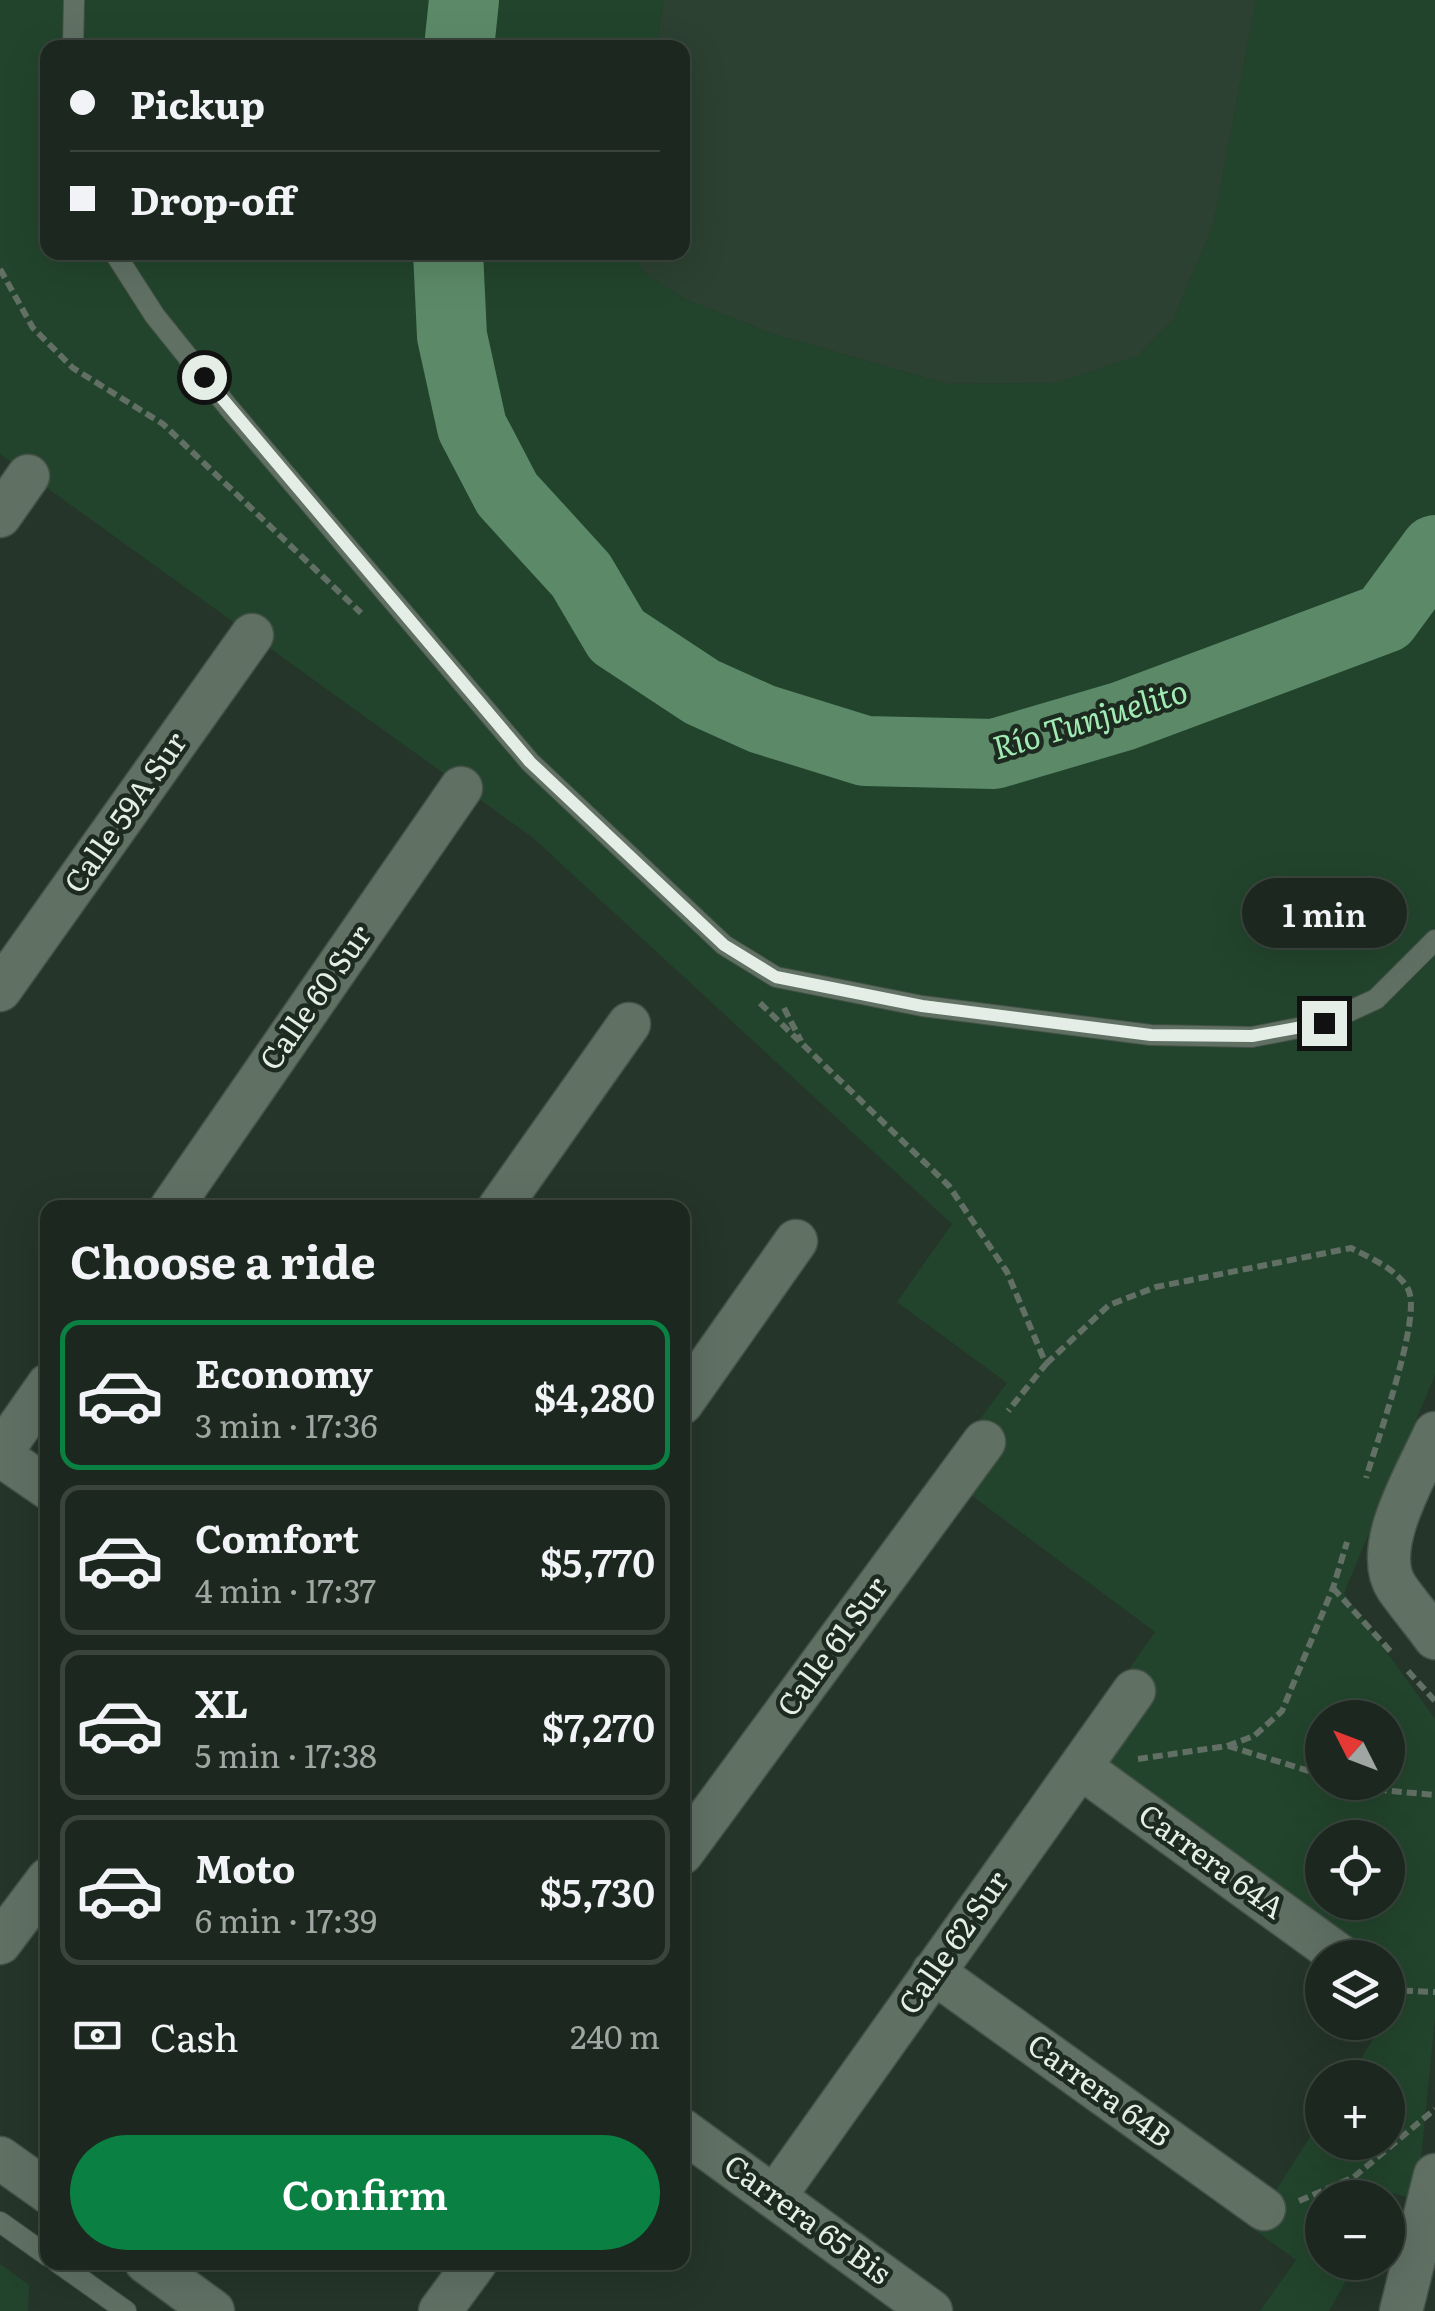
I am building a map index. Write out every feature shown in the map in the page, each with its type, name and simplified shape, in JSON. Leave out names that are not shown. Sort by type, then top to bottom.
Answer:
[{"type":"street","points":[[0,516],[28,476]]},
{"type":"street","name":"Calle 59A Sur","points":[[0,990],[252,636]]},
{"type":"street","name":"Calle 60 Sur","points":[[176,1200],[461,788]]},
{"type":"street","points":[[504,1200],[630,1024]]},
{"type":"street","points":[[690,1392],[796,1241]]},
{"type":"street","points":[[40,1396],[0,1454],[40,1482]]},
{"type":"street","points":[[1435,1433],[1394,1525],[1388,1558],[1397,1588],[1421,1599],[1435,1638]]},
{"type":"street","name":"Calle 61 Sur","points":[[690,1842],[984,1442]]},
{"type":"street","name":"Calle 62 Sur","points":[[775,2196],[1134,1691]]},
{"type":"street","name":"Carrera 64A","points":[[1080,1768],[1318,1940]]},
{"type":"street","points":[[0,1943],[40,1890]]},
{"type":"street","name":"Carrera 64B","points":[[934,1972],[1264,2209]]},
{"type":"street","name":"Carrera 65 Bis","points":[[690,2136],[931,2311]]},
{"type":"street","points":[[0,2158],[40,2186]]},
{"type":"street","points":[[1401,2311],[1435,2178]]},
{"type":"street","points":[[157,2270],[214,2311]]},
{"type":"lane","points":[[73,40],[74,0]]},
{"type":"lane","points":[[119,260],[155,316],[228,408],[530,762],[724,945],[776,977],[941,1009],[1151,1035],[1252,1036],[1324,1023],[1376,999],[1435,940]]},
{"type":"lane","points":[[0,2222],[40,2250]]},
{"type":"lane","points":[[68,2270],[126,2311]]},
{"type":"path","points":[[1046,1364],[1109,1305],[1156,1287],[1352,1248],[1387,1268],[1410,1290],[1413,1318],[1365,1480]]},
{"type":"path","points":[[1080,1768],[1228,1746],[1254,1736],[1282,1711],[1333,1588],[1349,1534]]},
{"type":"path","points":[[1333,1588],[1435,1701]]},
{"type":"path","points":[[1228,1746],[1305,1770]]},
{"type":"path","points":[[1405,1792],[1435,1795]]},
{"type":"path","points":[[1405,1991],[1435,1992]]},
{"type":"path","points":[[1264,2209],[1314,2197],[1354,2177],[1435,2109]]},
{"type":"shaded area","points":[[0,0],[664,0],[657,40],[40,40],[40,260],[636,260],[645,274],[685,299],[770,333],[947,384],[1057,383],[1138,356],[1173,320],[1213,227],[1256,0],[1435,0],[1435,1375],[1344,1593],[1435,1719],[1435,2018],[1417,2199],[1405,2196],[1405,2180],[1305,2180],[1305,2280],[1346,2280],[1329,2311],[1260,2311],[1296,2260],[1252,2228],[1305,2145],[1305,2160],[1405,2160],[1405,2060],[1360,2060],[1373,2040],[1405,2040],[1405,1940],[1337,1940],[1309,1920],[1405,1920],[1405,1820],[1305,1820],[1305,1917],[1072,1751],[1155,1632],[940,1472],[1007,1383],[897,1302],[952,1224],[532,837],[0,454]]},
{"type":"shaded area","points":[[664,0],[1256,0],[1213,227],[1173,320],[1138,356],[1057,383],[947,384],[770,333],[685,299],[645,274],[636,260],[690,260],[690,40],[657,40]]},
{"type":"shaded area","points":[[0,2264],[29,2285],[28,2311],[0,2311]]},
{"type":"waterway","name":"Río Tunjuelito","points":[[460,40],[464,0]]},
{"type":"waterway","name":"Río Tunjuelito","points":[[448,260],[452,336],[472,427],[507,494],[581,575],[617,636],[702,692],[762,719],[865,751],[994,754],[1123,716],[1385,618],[1435,550]]},
{"type":"route","points":[[204,377],[530,762],[724,945],[776,977],[922,1006],[1151,1035],[1252,1036],[1324,1023]]}]
